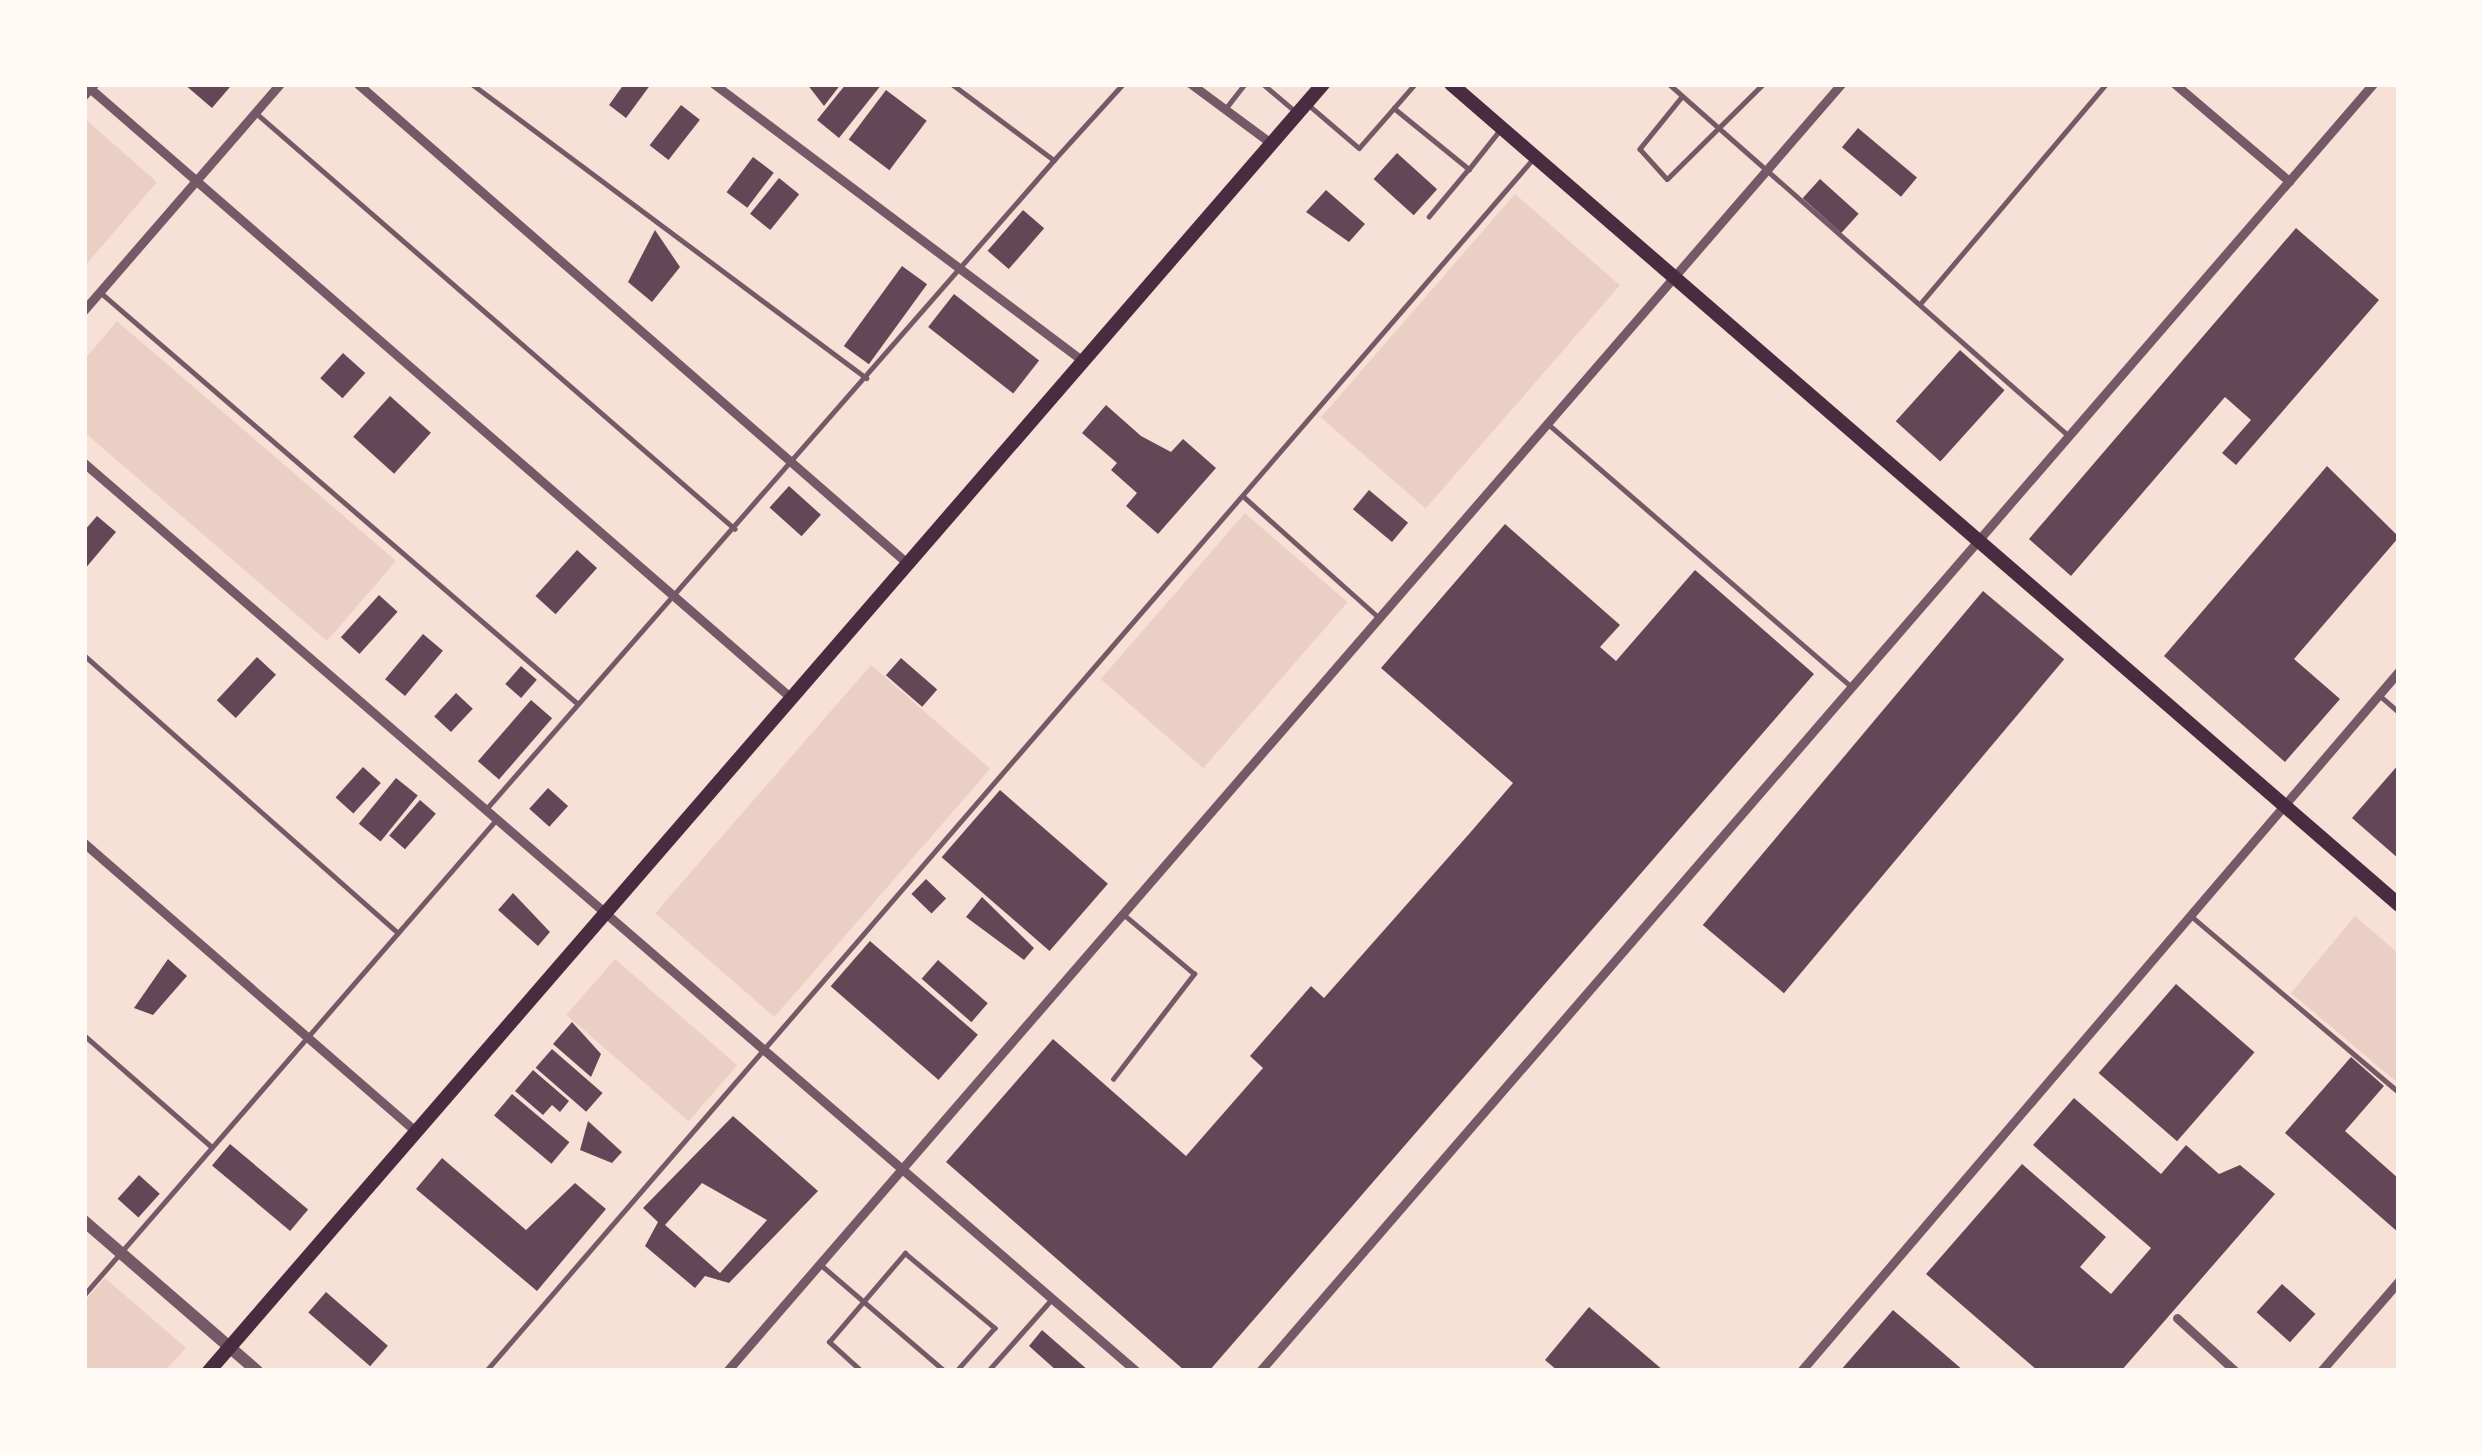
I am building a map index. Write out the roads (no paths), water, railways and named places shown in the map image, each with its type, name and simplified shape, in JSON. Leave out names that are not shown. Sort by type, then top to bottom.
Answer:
[{"type":"main road","points":[[209,1371],[1087,363],[1323,84]]},
{"type":"main road","points":[[1451,84],[2399,905]]},
{"type":"street","points":[[84,310],[280,84]]},
{"type":"street","points":[[358,84],[908,564]]},
{"type":"street","points":[[714,84],[1087,363]]},
{"type":"street","points":[[1191,84],[1272,144]]},
{"type":"street","points":[[727,1371],[1841,84]]},
{"type":"street","points":[[2176,84],[2289,181]]},
{"type":"street","points":[[1260,1371],[2373,84]]},
{"type":"street","points":[[89,89],[791,698]]},
{"type":"street","points":[[84,463],[1136,1371]]},
{"type":"street","points":[[1801,1371],[2399,671]]},
{"type":"street","points":[[84,844],[416,1132]]},
{"type":"street","points":[[84,1221],[257,1371]]},
{"type":"street","points":[[2321,1371],[2399,1281]]},
{"type":"street","points":[[2177,1318],[2235,1371]]},
{"type":"lane","points":[[472,84],[867,379]]},
{"type":"lane","points":[[952,84],[1054,160]]},
{"type":"lane","points":[[484,812],[1123,84]]},
{"type":"lane","points":[[1225,110],[1245,84]]},
{"type":"lane","points":[[1263,84],[1360,148],[1415,84]]},
{"type":"lane","points":[[1669,84],[1763,174],[2069,436]]},
{"type":"lane","points":[[1682,97],[1641,156],[1675,180],[1763,84]]},
{"type":"lane","points":[[1919,306],[2106,84]]},
{"type":"lane","points":[[1394,108],[1469,169]]},
{"type":"lane","points":[[256,112],[735,529]]},
{"type":"lane","points":[[1429,217],[1502,128]]},
{"type":"lane","points":[[486,1371],[1535,157]]},
{"type":"lane","points":[[100,292],[577,703]]},
{"type":"lane","points":[[1546,423],[1852,687]]},
{"type":"lane","points":[[1242,496],[1377,616]]},
{"type":"lane","points":[[84,656],[398,933]]},
{"type":"lane","points":[[2378,694],[2399,712]]},
{"type":"lane","points":[[84,1295],[495,821]]},
{"type":"lane","points":[[1113,1079],[1195,974],[1120,912]]},
{"type":"lane","points":[[2190,915],[2399,1092]]},
{"type":"lane","points":[[84,1035],[212,1147]]},
{"type":"lane","points":[[861,1371],[829,1342],[905,1253],[994,1328],[957,1371]]},
{"type":"lane","points":[[820,1264],[945,1371]]},
{"type":"lane","points":[[988,1371],[1052,1298]]},
{"type":"lane","points":[[929,1371],[936,1363]]}]
